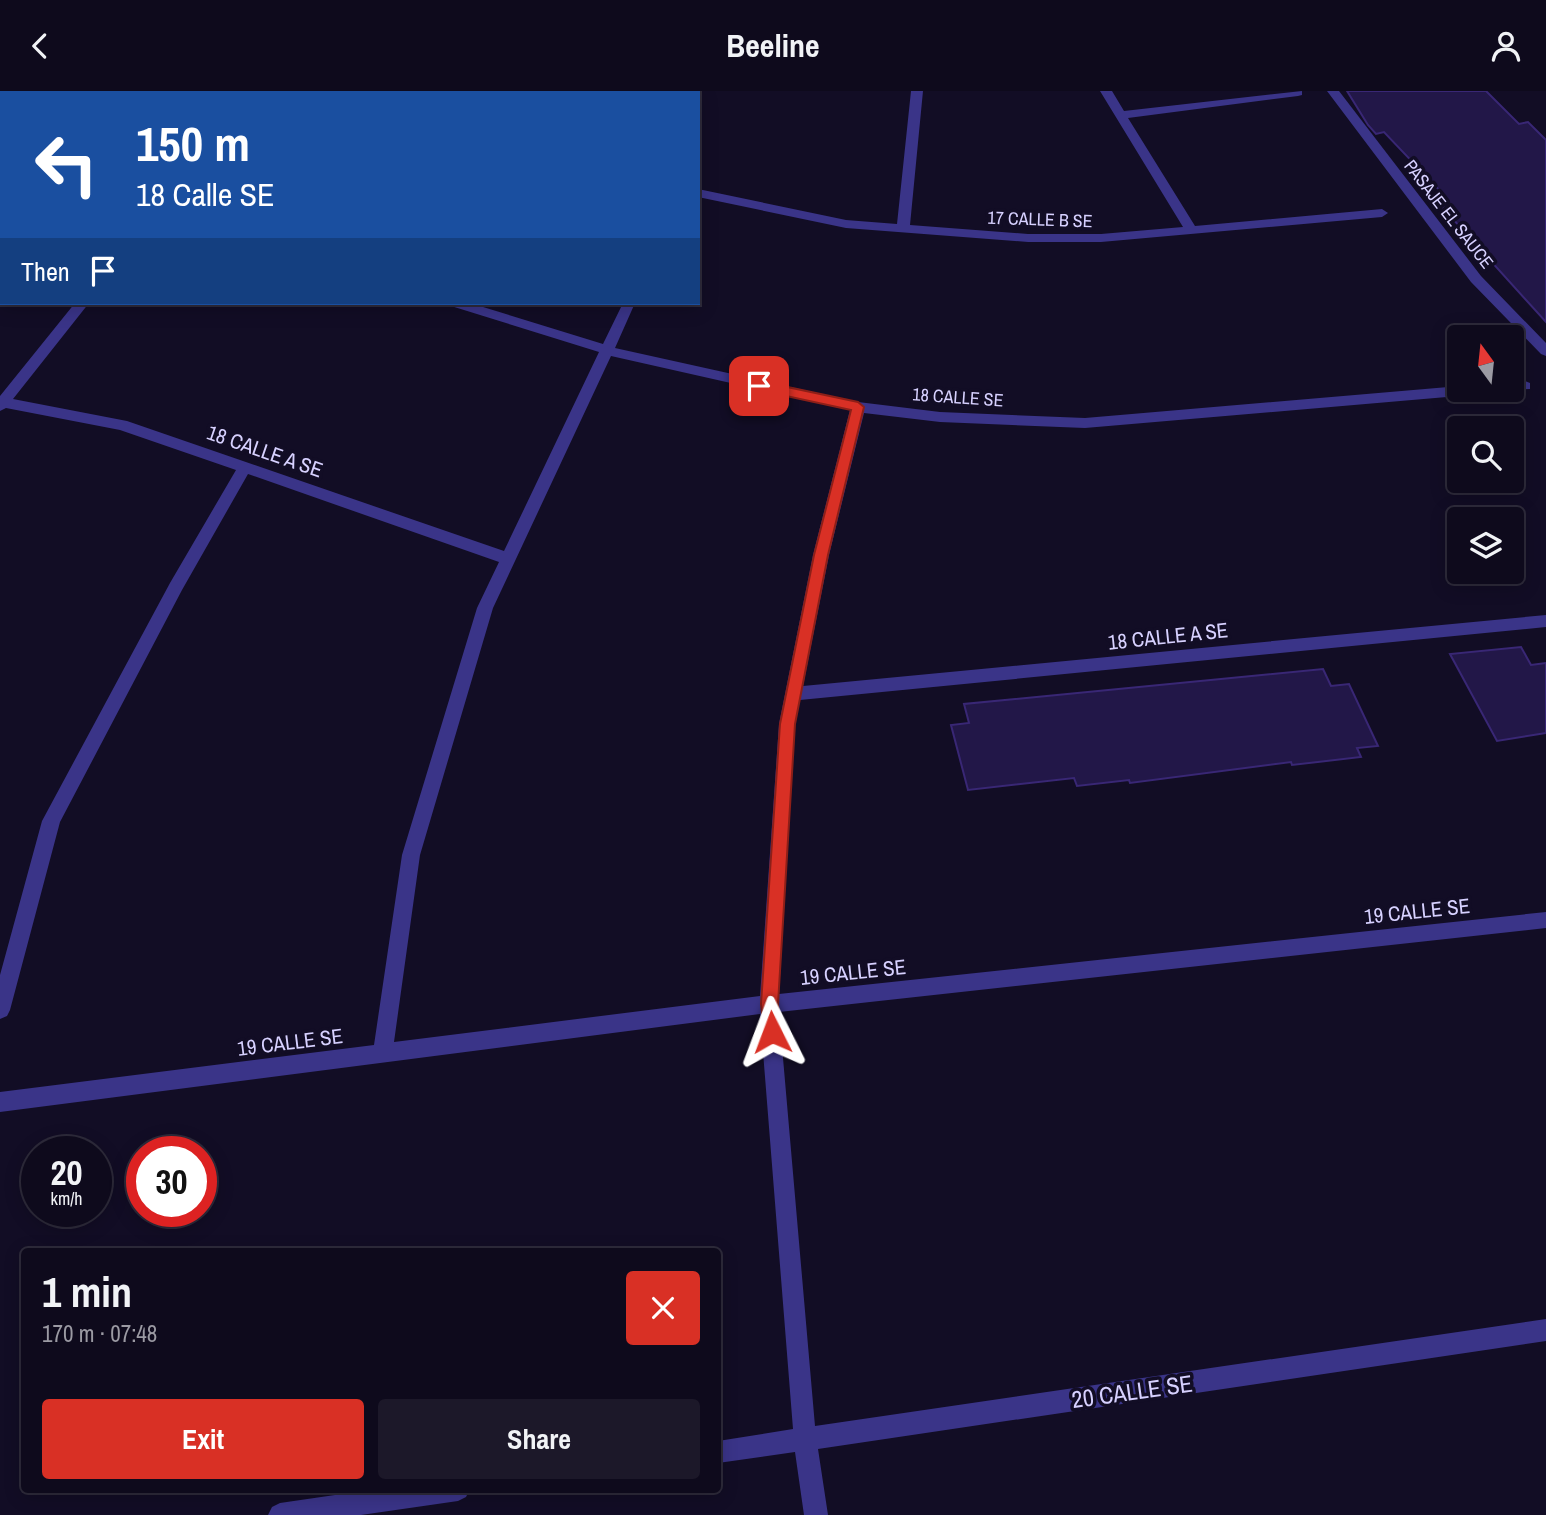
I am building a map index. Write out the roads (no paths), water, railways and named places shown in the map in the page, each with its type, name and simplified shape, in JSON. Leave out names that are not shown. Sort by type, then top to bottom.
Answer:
[{"type":"street","points":[[903,230],[918,91]]},
{"type":"street","points":[[1106,91],[1192,231]]},
{"type":"street","name":"PASAJE EL SAUCE","points":[[1333,91],[1476,279],[1546,351]]},
{"type":"street","points":[[1123,115],[1298,93]]},
{"type":"street","name":"17 CALLE B SE","points":[[700,193],[846,224],[1028,238],[1101,238],[1382,213]]},
{"type":"street","points":[[2,404],[80,305]]},
{"type":"street","name":"18 CALLE SE","points":[[462,305],[635,359],[858,407],[940,417],[1085,423],[1447,392]]},
{"type":"street","points":[[383,1053],[411,855],[485,608],[628,305]]},
{"type":"street","name":"18 CALLE A SE","points":[[2,404],[122,425],[509,559]]},
{"type":"street","points":[[816,1515],[805,1439],[769,1004],[788,724],[821,555],[858,407]]},
{"type":"street","points":[[0,1010],[51,821],[176,587],[245,466]]},
{"type":"street","name":"18 CALLE A SE","points":[[794,694],[1546,621]]},
{"type":"street","name":"19 CALLE SE","points":[[0,1102],[769,1004],[1546,920]]},
{"type":"street","name":"20 CALLE SE","points":[[721,1452],[1546,1330]]},
{"type":"street","points":[[280,1515],[431,1493]]}]
